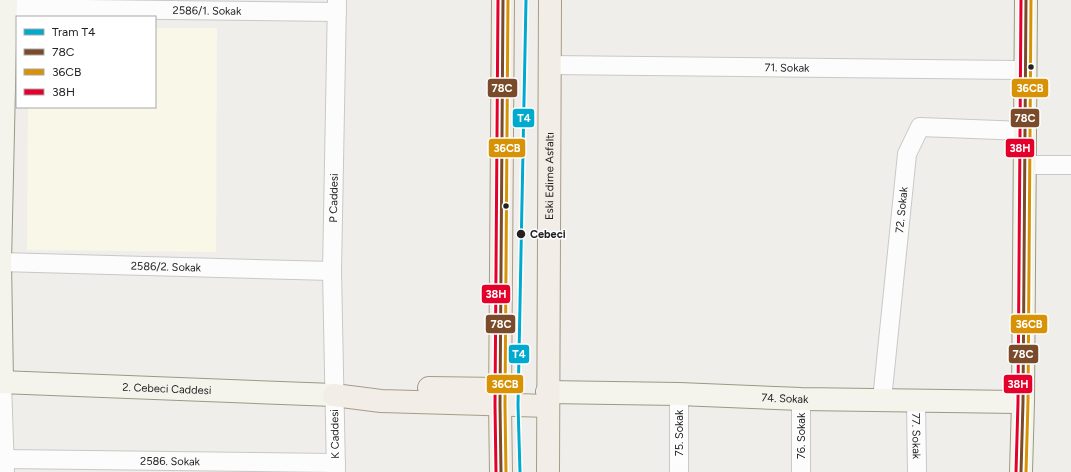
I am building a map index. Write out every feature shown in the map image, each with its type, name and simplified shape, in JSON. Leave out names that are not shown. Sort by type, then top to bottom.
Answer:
[{"type":"main road","points":[[501,472],[500,397],[503,0]]},
{"type":"main road","name":"Eski Edirne Asfaltı","points":[[548,472],[550,0]]},
{"type":"main road","points":[[1021,472],[1023,402],[1026,0]]},
{"type":"main road","points":[[1,382],[0,262],[4,5]]},
{"type":"main road","name":"2. Cebeci Caddesi","points":[[1,382],[334,395]]},
{"type":"main road","name":"74. Sokak","points":[[548,399],[679,394],[801,399],[1023,402]]},
{"type":"main road","points":[[334,395],[381,401],[500,397],[548,399]]},
{"type":"street","name":"2586/1. Sokak","points":[[4,5],[337,6]]},
{"type":"street","name":"P Caddesi","points":[[334,395],[332,271],[337,6]]},
{"type":"street","name":"71. Sokak","points":[[549,65],[1025,70]]},
{"type":"street","name":"72. Sokak","points":[[882,400],[907,154],[920,127],[1025,131]]},
{"type":"street","points":[[1024,164],[1071,165]]},
{"type":"street","name":"2586/2. Sokak","points":[[0,262],[332,271]]},
{"type":"street","points":[[1,382],[4,465]]},
{"type":"street","name":"75. Sokak","points":[[679,394],[679,472]]},
{"type":"street","name":"K Caddesi","points":[[334,395],[336,467]]},
{"type":"street","name":"76. Sokak","points":[[801,399],[801,472]]},
{"type":"street","name":"77. Sokak","points":[[916,472],[922,401]]},
{"type":"street","name":"77. Sokak","points":[[922,401],[926,472]]},
{"type":"street","name":"2586. Sokak","points":[[4,465],[336,467]]},
{"type":"shaded area","points":[[156,28],[217,28],[216,252],[27,250],[28,108],[156,108]]},
{"type":"tram line","name":"T4","points":[[520,472],[518,405],[526,0]]},
{"type":"transit line","name":"38H","points":[[496,472],[495,405],[498,0]]},
{"type":"transit line","name":"78C","points":[[501,472],[500,405],[503,0]]},
{"type":"transit line","name":"36CB","points":[[506,472],[505,405],[508,0]]},
{"type":"transit line","name":"38H","points":[[1016,472],[1018,402],[1021,0]]},
{"type":"transit line","name":"78C","points":[[1021,472],[1023,402],[1026,0]]},
{"type":"transit line","name":"36CB","points":[[1026,472],[1028,402],[1031,0]]},
{"type":"place","name":"Cebeci","points":[[521,234]]}]
